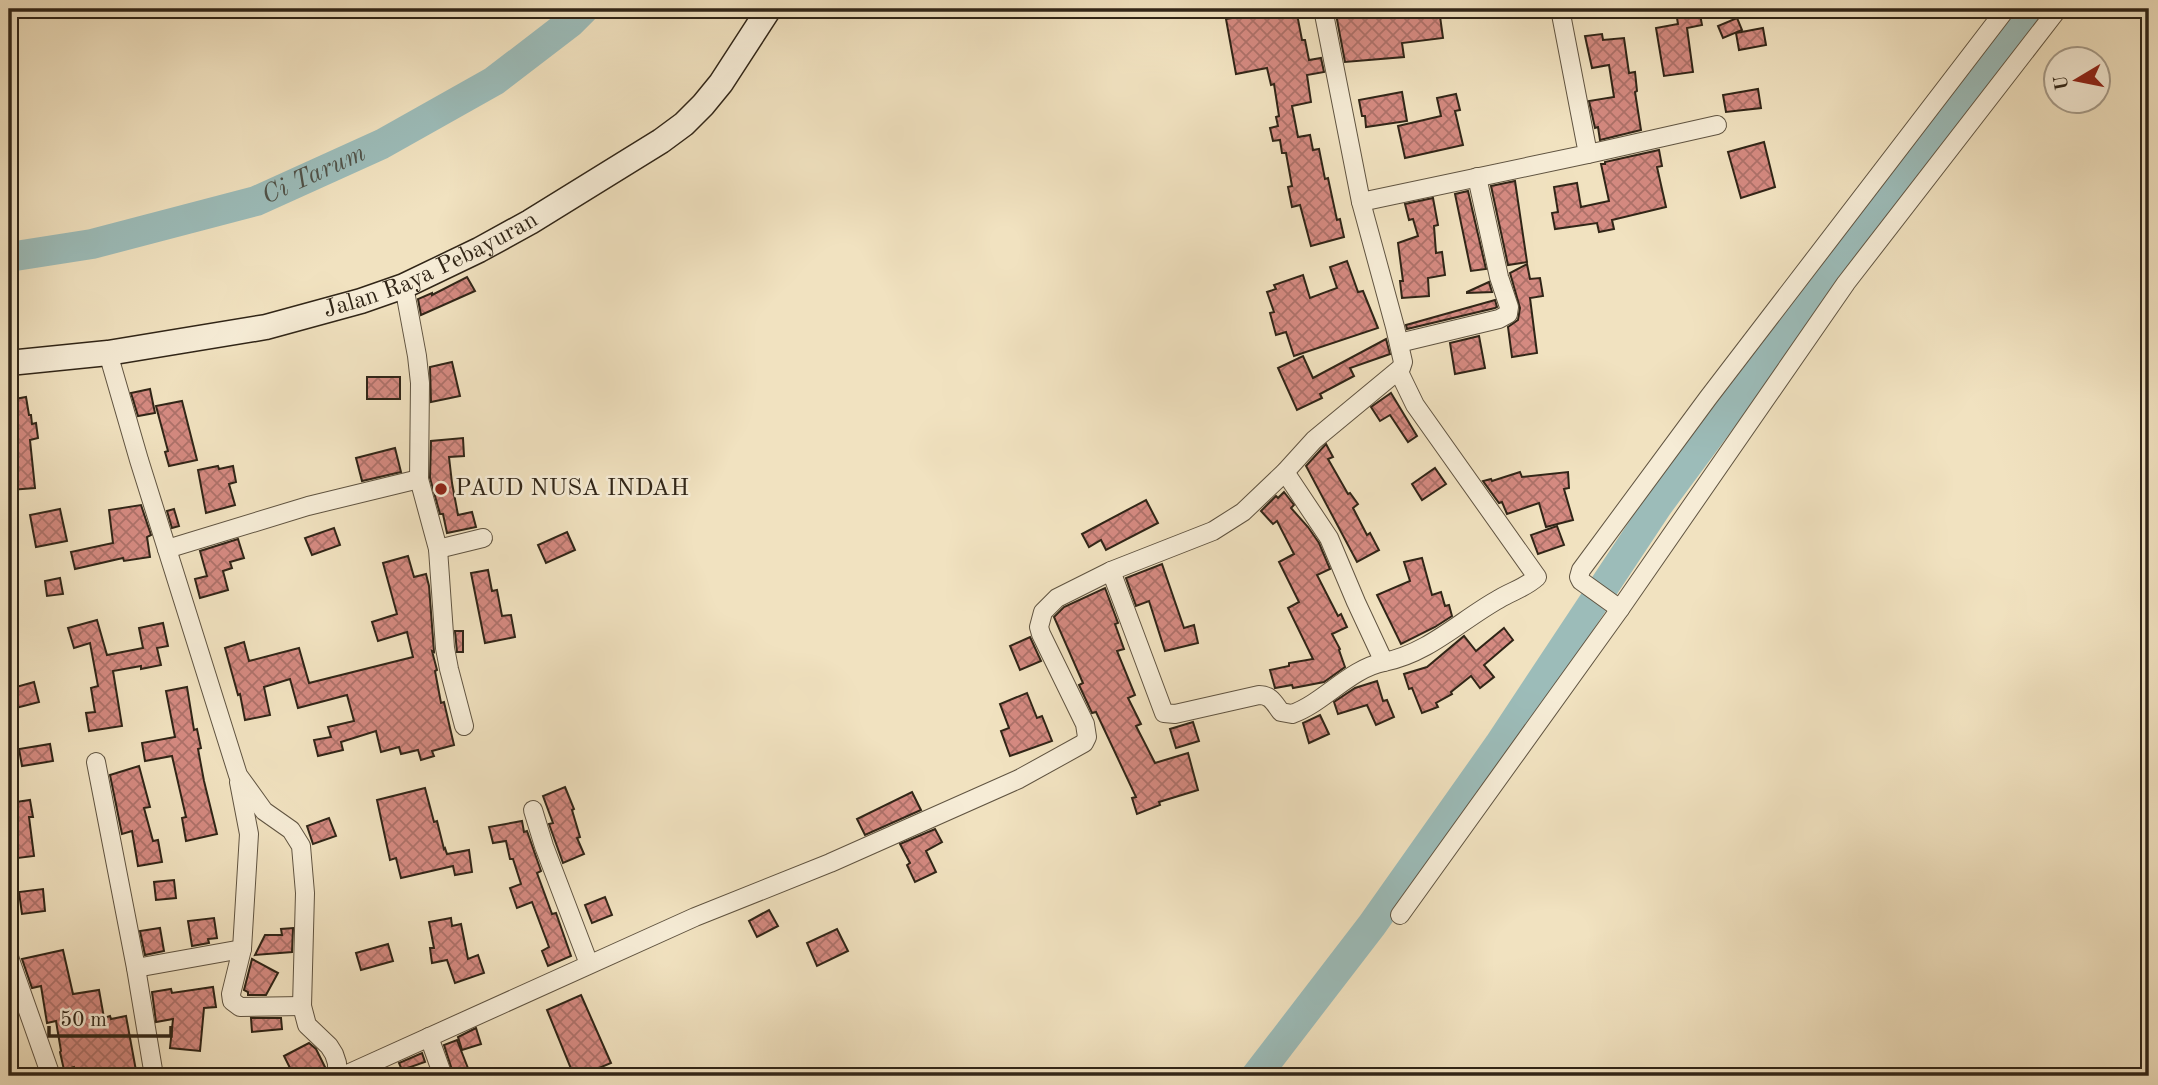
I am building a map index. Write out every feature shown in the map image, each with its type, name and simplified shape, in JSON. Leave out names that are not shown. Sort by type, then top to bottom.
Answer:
[{"type":"main road","name":"Jalan Raya Pebayuran","points":[[9,363],[108,353],[290,322],[404,285],[479,250],[530,222],[662,141],[703,106],[769,9]]},
{"type":"street","points":[[343,1076],[695,917],[842,857],[1020,779],[1080,747],[1087,737],[1084,724],[1041,634],[1040,618],[1048,606],[1057,598],[1111,571],[1228,523],[1285,472],[1314,440],[1398,372],[1403,362],[1361,202],[1323,9]]},
{"type":"street","points":[[1559,9],[1588,154]]},
{"type":"street","points":[[1616,607],[1581,581],[1580,570],[1700,408],[2007,9]]},
{"type":"street","points":[[1400,915],[1846,283],[2058,9]]},
{"type":"street","points":[[1361,202],[1717,125]]},
{"type":"street","points":[[1399,343],[1499,319],[1508,314],[1477,177]]},
{"type":"street","points":[[404,285],[416,345],[420,383],[419,479],[438,550],[447,658],[464,726]]},
{"type":"street","points":[[108,353],[237,775],[249,828],[242,949],[231,994],[234,1003],[240,1007],[302,1006]]},
{"type":"street","points":[[1111,571],[1161,708],[1169,714],[1259,695],[1271,699],[1281,712],[1292,714],[1315,702],[1370,664],[1404,657],[1431,644],[1500,598],[1527,586],[1537,577],[1415,405],[1398,372]]},
{"type":"street","points":[[1285,472],[1329,538],[1384,662]]},
{"type":"street","points":[[167,549],[308,506],[419,479]]},
{"type":"street","points":[[438,550],[483,537]]},
{"type":"street","points":[[96,762],[154,1076]]},
{"type":"street","points":[[237,775],[264,811],[291,830],[301,846],[305,893],[302,1006],[307,1025],[334,1054],[337,1076]]},
{"type":"street","points":[[533,810],[589,964]]},
{"type":"street","points":[[136,968],[242,949]]},
{"type":"street","points":[[9,957],[51,1076]]},
{"type":"street","points":[[429,1037],[443,1076]]},
{"type":"building","points":[[1296,9],[1309,60],[1321,58],[1324,72],[1307,75],[1311,102],[1292,106],[1298,137],[1310,135],[1313,150],[1319,149],[1325,179],[1328,178],[1337,220],[1340,219],[1344,237],[1311,246],[1300,205],[1292,207],[1288,187],[1292,186],[1286,153],[1282,153],[1280,140],[1273,141],[1270,128],[1278,126],[1276,117],[1279,116],[1274,84],[1271,85],[1267,68],[1236,74],[1226,19],[1239,17],[1238,11]]},
{"type":"building","points":[[1335,9],[1439,9],[1443,38],[1402,43],[1404,57],[1345,62]]},
{"type":"building","points":[[1699,9],[1702,25],[1687,28],[1693,72],[1664,76],[1656,28],[1678,24],[1676,12]]},
{"type":"building","points":[[1737,18],[1742,30],[1723,38],[1718,26]]},
{"type":"building","points":[[1763,28],[1766,45],[1739,50],[1736,33]]},
{"type":"building","points":[[1602,34],[1603,40],[1624,38],[1629,73],[1635,72],[1641,130],[1600,140],[1589,101],[1614,97],[1609,65],[1592,68],[1585,36]]},
{"type":"building","points":[[1758,89],[1761,108],[1726,112],[1723,95]]},
{"type":"building","points":[[1402,92],[1407,121],[1366,127],[1359,100]]},
{"type":"building","points":[[1456,94],[1460,110],[1455,111],[1463,145],[1405,158],[1398,126],[1441,116],[1437,98]]},
{"type":"building","points":[[1764,142],[1775,187],[1741,198],[1728,152]]},
{"type":"building","points":[[1659,150],[1662,166],[1657,167],[1666,207],[1612,220],[1614,229],[1599,232],[1597,223],[1555,229],[1552,213],[1558,212],[1554,187],[1577,183],[1581,207],[1609,201],[1601,164]]},
{"type":"building","points":[[1515,181],[1527,262],[1508,265],[1491,186]]},
{"type":"building","points":[[1468,191],[1486,269],[1471,271],[1455,194]]},
{"type":"building","points":[[1433,198],[1438,225],[1434,226],[1436,253],[1442,252],[1445,275],[1428,278],[1429,296],[1402,298],[1400,281],[1403,281],[1398,243],[1418,236],[1413,219],[1409,220],[1405,204]]},
{"type":"building","points":[[1347,261],[1358,292],[1363,291],[1378,328],[1294,356],[1286,332],[1276,335],[1270,313],[1274,312],[1267,292],[1276,289],[1274,285],[1303,275],[1310,298],[1337,288],[1330,267]]},
{"type":"building","points":[[1527,264],[1530,279],[1540,278],[1543,296],[1530,298],[1537,353],[1512,357],[1508,327],[1518,320],[1520,308],[1510,273]]},
{"type":"building","points":[[467,277],[475,291],[421,315],[418,299]]},
{"type":"building","points":[[1489,282],[1492,292],[1467,293],[1467,292]]},
{"type":"building","points":[[1495,300],[1495,308],[1407,329],[1406,325]]},
{"type":"building","points":[[1479,336],[1485,368],[1455,374],[1450,343]]},
{"type":"building","points":[[1386,339],[1390,354],[1350,368],[1354,376],[1320,394],[1322,398],[1297,410],[1278,368],[1303,356],[1313,378]]},
{"type":"building","points":[[452,362],[460,396],[431,402],[430,367]]},
{"type":"building","points":[[367,377],[400,377],[400,399],[367,399]]},
{"type":"building","points":[[150,389],[155,413],[138,416],[131,393]]},
{"type":"building","points":[[1391,393],[1417,436],[1408,442],[1390,415],[1380,421],[1371,407]]},
{"type":"building","points":[[26,397],[32,424],[36,423],[38,438],[30,440],[35,488],[10,490],[9,458],[14,458],[9,428],[9,400]]},
{"type":"building","points":[[182,401],[197,460],[169,466],[165,452],[168,451],[156,406]]},
{"type":"building","points":[[463,438],[464,456],[449,457],[452,483],[458,515],[472,512],[476,527],[447,533],[430,478],[431,441]]},
{"type":"building","points":[[1326,444],[1333,457],[1328,459],[1348,494],[1350,493],[1358,504],[1353,508],[1367,535],[1370,533],[1379,550],[1357,562],[1306,466]]},
{"type":"building","points":[[395,448],[401,472],[362,481],[356,458]]},
{"type":"building","points":[[218,466],[219,469],[233,466],[236,482],[229,484],[235,505],[206,513],[198,470]]},
{"type":"building","points":[[1435,468],[1446,484],[1422,500],[1412,484]]},
{"type":"building","points":[[1520,472],[1522,477],[1568,472],[1569,488],[1564,489],[1573,520],[1546,527],[1539,503],[1507,514],[1502,502],[1499,503],[1483,481],[1492,481]]},
{"type":"building","points":[[1284,492],[1294,505],[1291,508],[1319,543],[1330,569],[1317,575],[1338,616],[1341,614],[1347,627],[1332,634],[1345,667],[1324,682],[1293,688],[1292,685],[1275,688],[1270,670],[1313,659],[1288,608],[1299,602],[1279,562],[1294,554],[1277,521],[1273,524],[1261,511]]},
{"type":"building","points":[[1146,500],[1158,523],[1106,550],[1101,540],[1089,547],[1082,534]]},
{"type":"building","points":[[141,505],[151,535],[147,537],[150,557],[124,561],[123,558],[75,569],[71,552],[113,543],[109,510]]},
{"type":"building","points":[[60,509],[67,541],[36,547],[30,515]]},
{"type":"building","points":[[174,509],[179,526],[172,528],[167,511]]},
{"type":"building","points":[[1557,526],[1564,545],[1538,554],[1531,535]]},
{"type":"building","points":[[334,528],[340,545],[312,555],[305,538]]},
{"type":"building","points":[[567,532],[575,550],[546,563],[538,545]]},
{"type":"building","points":[[238,539],[244,558],[230,562],[232,568],[223,571],[228,590],[200,598],[195,579],[207,576],[200,551]]},
{"type":"building","points":[[408,556],[414,577],[426,574],[429,586],[435,671],[441,703],[444,702],[454,745],[432,751],[434,756],[421,760],[418,750],[401,754],[399,747],[381,752],[376,731],[341,742],[343,750],[318,756],[314,740],[331,737],[328,727],[354,721],[347,695],[298,708],[290,679],[264,687],[270,715],[245,720],[240,694],[238,695],[225,648],[244,642],[249,661],[299,648],[309,683],[413,657],[407,632],[378,641],[372,622],[397,614],[383,563]]},
{"type":"building","points":[[1422,558],[1432,595],[1441,592],[1445,606],[1449,605],[1452,616],[1401,644],[1377,595],[1410,581],[1404,562]]},
{"type":"building","points":[[1162,564],[1184,628],[1194,625],[1198,643],[1165,651],[1149,601],[1136,606],[1126,578]]},
{"type":"building","points":[[488,570],[492,591],[497,590],[502,616],[511,615],[515,637],[485,643],[471,573]]},
{"type":"building","points":[[60,578],[63,594],[47,596],[45,581]]},
{"type":"building","points":[[1105,588],[1124,649],[1117,651],[1135,695],[1128,698],[1141,724],[1136,726],[1155,763],[1188,753],[1198,790],[1159,802],[1160,805],[1137,814],[1132,798],[1136,797],[1096,712],[1092,713],[1079,685],[1083,683],[1054,617],[1064,607]]},
{"type":"building","points":[[97,620],[107,655],[143,648],[139,628],[163,623],[168,646],[157,648],[161,665],[113,671],[122,726],[89,731],[86,713],[95,712],[91,688],[98,686],[90,643],[74,648],[68,628]]},
{"type":"building","points":[[1504,628],[1513,640],[1484,665],[1494,677],[1480,688],[1471,676],[1451,692],[1452,694],[1436,703],[1438,707],[1422,713],[1404,674],[1427,667],[1464,636],[1476,651]]},
{"type":"building","points":[[455,631],[463,631],[463,652],[457,652]]},
{"type":"building","points":[[1030,637],[1041,661],[1020,670],[1010,646]]},
{"type":"building","points":[[1377,681],[1383,701],[1387,700],[1394,717],[1376,725],[1367,705],[1338,714],[1334,702],[1355,688]]},
{"type":"building","points":[[34,682],[39,702],[12,709],[9,689]]},
{"type":"building","points":[[187,687],[194,730],[197,729],[201,748],[198,749],[204,781],[217,834],[186,841],[182,818],[186,817],[172,756],[145,761],[142,743],[175,737],[166,691]]},
{"type":"building","points":[[1027,693],[1037,718],[1042,716],[1052,741],[1010,756],[1001,731],[1009,728],[1000,704]]},
{"type":"building","points":[[1320,715],[1329,734],[1309,743],[1303,723]]},
{"type":"building","points":[[1193,722],[1199,741],[1176,748],[1170,729]]},
{"type":"building","points":[[50,744],[53,761],[22,766],[19,749]]},
{"type":"building","points":[[139,766],[150,807],[144,808],[153,841],[158,840],[162,862],[138,866],[132,831],[122,834],[110,775]]},
{"type":"building","points":[[565,787],[574,809],[572,810],[580,837],[577,838],[584,854],[563,863],[549,824],[553,823],[543,796]]},
{"type":"building","points":[[425,788],[444,849],[447,854],[469,850],[472,872],[455,875],[453,866],[401,878],[396,858],[390,860],[377,800]]},
{"type":"building","points":[[912,792],[921,810],[865,835],[857,819]]},
{"type":"building","points":[[30,800],[33,817],[29,817],[34,856],[18,858],[15,840],[9,841],[9,803]]},
{"type":"building","points":[[329,818],[336,836],[313,844],[307,826]]},
{"type":"building","points":[[522,821],[541,871],[537,873],[552,914],[556,913],[571,956],[548,966],[542,951],[549,947],[532,902],[517,908],[510,888],[521,884],[513,859],[510,859],[506,841],[493,843],[489,827]]},
{"type":"building","points":[[935,829],[942,842],[926,851],[936,872],[915,882],[907,865],[910,863],[900,844]]},
{"type":"building","points":[[174,880],[176,898],[156,900],[154,882]]},
{"type":"building","points":[[43,889],[45,911],[22,914],[19,892]]},
{"type":"building","points":[[605,897],[612,915],[592,923],[585,905]]},
{"type":"building","points":[[769,910],[778,926],[757,937],[749,921]]},
{"type":"building","points":[[214,918],[217,938],[208,939],[209,943],[192,946],[188,921]]},
{"type":"building","points":[[451,918],[452,926],[461,924],[468,959],[478,955],[484,973],[455,983],[447,960],[432,963],[430,948],[434,948],[429,922]]},
{"type":"building","points":[[160,928],[164,951],[145,955],[140,931]]},
{"type":"building","points":[[293,928],[292,952],[255,955],[265,935],[282,935],[281,929]]},
{"type":"building","points":[[837,929],[848,951],[817,966],[807,943]]},
{"type":"building","points":[[388,944],[393,961],[361,970],[356,953]]},
{"type":"building","points":[[63,950],[73,994],[99,990],[104,1018],[126,1016],[137,1076],[77,1076],[74,1067],[64,1070],[56,1021],[47,1023],[41,986],[32,988],[22,959]]},
{"type":"building","points":[[252,959],[278,973],[266,995],[248,995],[244,990]]},
{"type":"building","points":[[213,987],[216,1007],[204,1008],[200,1051],[170,1048],[173,1019],[156,1022],[152,992],[171,989],[172,993]]},
{"type":"building","points":[[581,995],[611,1063],[574,1076],[547,1010]]},
{"type":"building","points":[[251,1018],[281,1018],[282,1029],[252,1032]]},
{"type":"building","points":[[476,1028],[481,1044],[462,1050],[458,1037]]},
{"type":"building","points":[[457,1040],[471,1076],[454,1076],[444,1045]]},
{"type":"building","points":[[309,1043],[316,1049],[326,1069],[311,1076],[294,1076],[284,1056]]},
{"type":"building","points":[[422,1053],[425,1062],[402,1070],[399,1063]]},
{"type":"waterway","name":"Ci Tarum","points":[[9,257],[92,244],[256,201],[382,144],[494,81],[584,9]]},
{"type":"waterway","points":[[1256,1076],[1372,925],[1499,745],[1658,505],[1866,224],[2037,9]]},
{"type":"place","name":"PAUD NUSA INDAH","points":[[441,489]]}]
